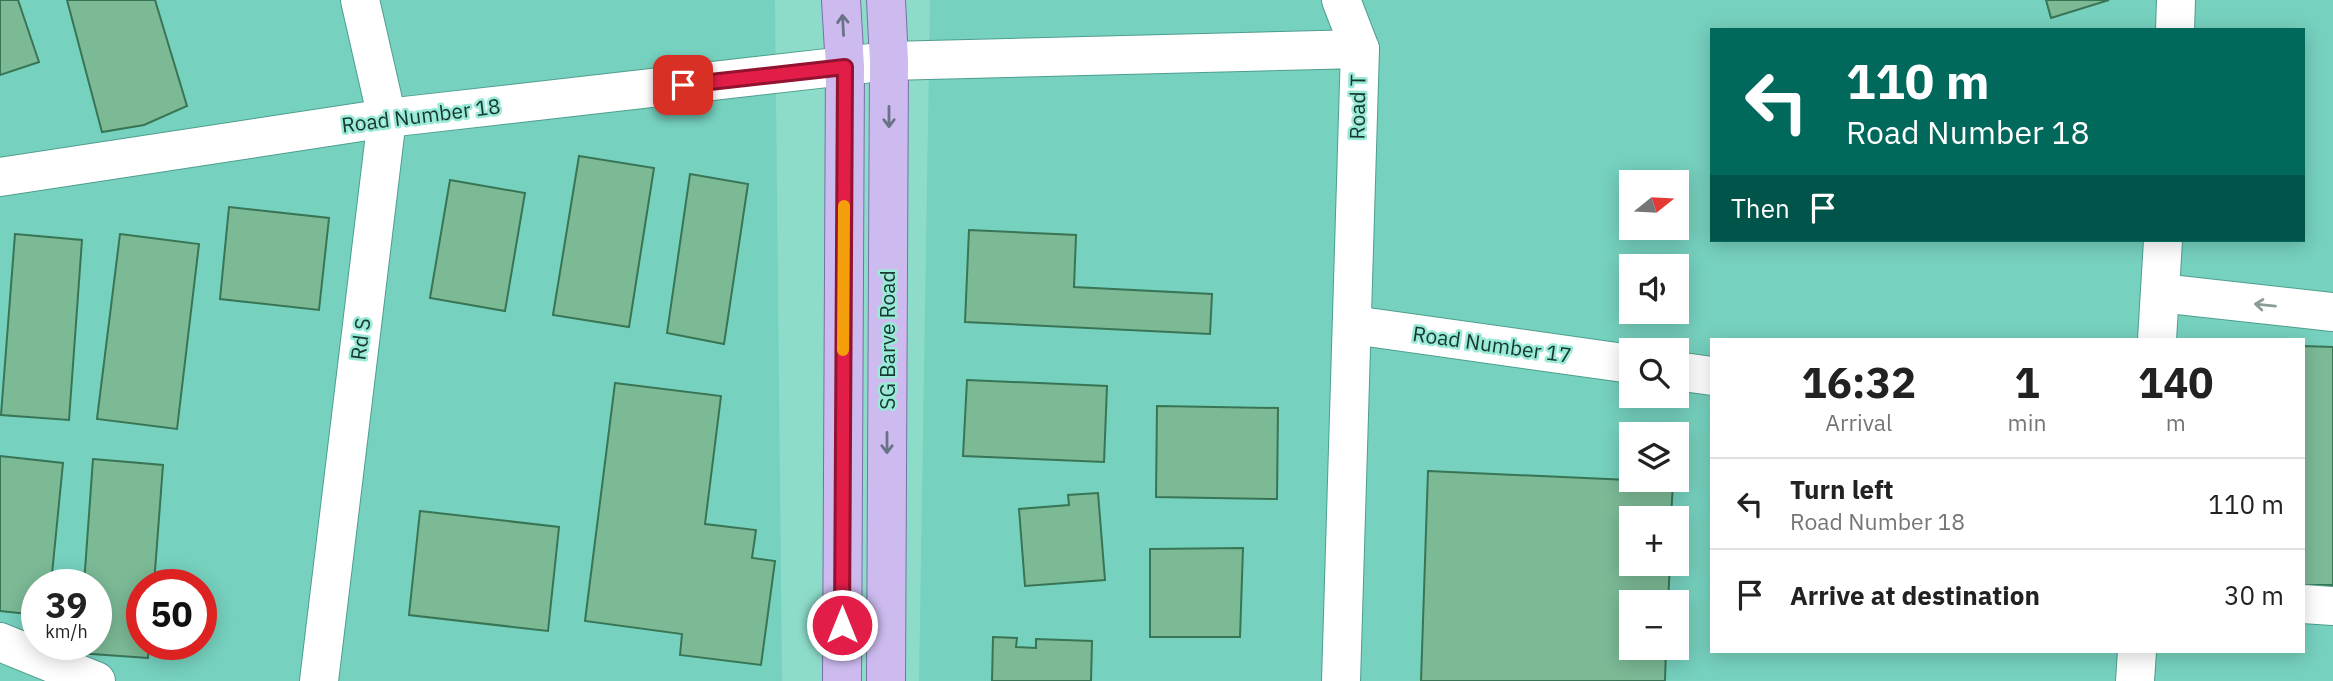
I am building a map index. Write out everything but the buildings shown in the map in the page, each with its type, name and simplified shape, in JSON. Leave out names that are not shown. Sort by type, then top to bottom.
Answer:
[{"type":"main road","points":[[841,0],[845,67],[842,681]]},
{"type":"main road","name":"SG Barve Road","points":[[886,0],[889,61],[886,681]]},
{"type":"street","name":"Rd S","points":[[319,681],[387,118],[360,0]]},
{"type":"street","points":[[1341,0],[1360,50]]},
{"type":"street","points":[[2175,28],[2176,0]]},
{"type":"street","name":"Road T","points":[[845,67],[889,61],[1360,50],[1341,681]]},
{"type":"street","name":"Road Number 18","points":[[0,177],[387,118],[845,67]]},
{"type":"street","points":[[2157,338],[2163,242]]},
{"type":"street","points":[[2160,293],[2333,312]]},
{"type":"street","name":"Road Number 17","points":[[1353,325],[1619,362]]},
{"type":"street","points":[[1689,373],[1710,376]]},
{"type":"street","points":[[2305,604],[2333,606]]},
{"type":"street","points":[[0,642],[96,681]]},
{"type":"street","points":[[2135,681],[2137,653]]},
{"type":"shaded area","points":[[0,0],[775,0],[782,681],[0,681]]},
{"type":"shaded area","points":[[930,0],[2333,0],[2333,681],[919,681]]},
{"type":"slow traffic","points":[[843,350],[844,206]]},
{"type":"route","points":[[683,85],[845,67],[842,625]]}]
